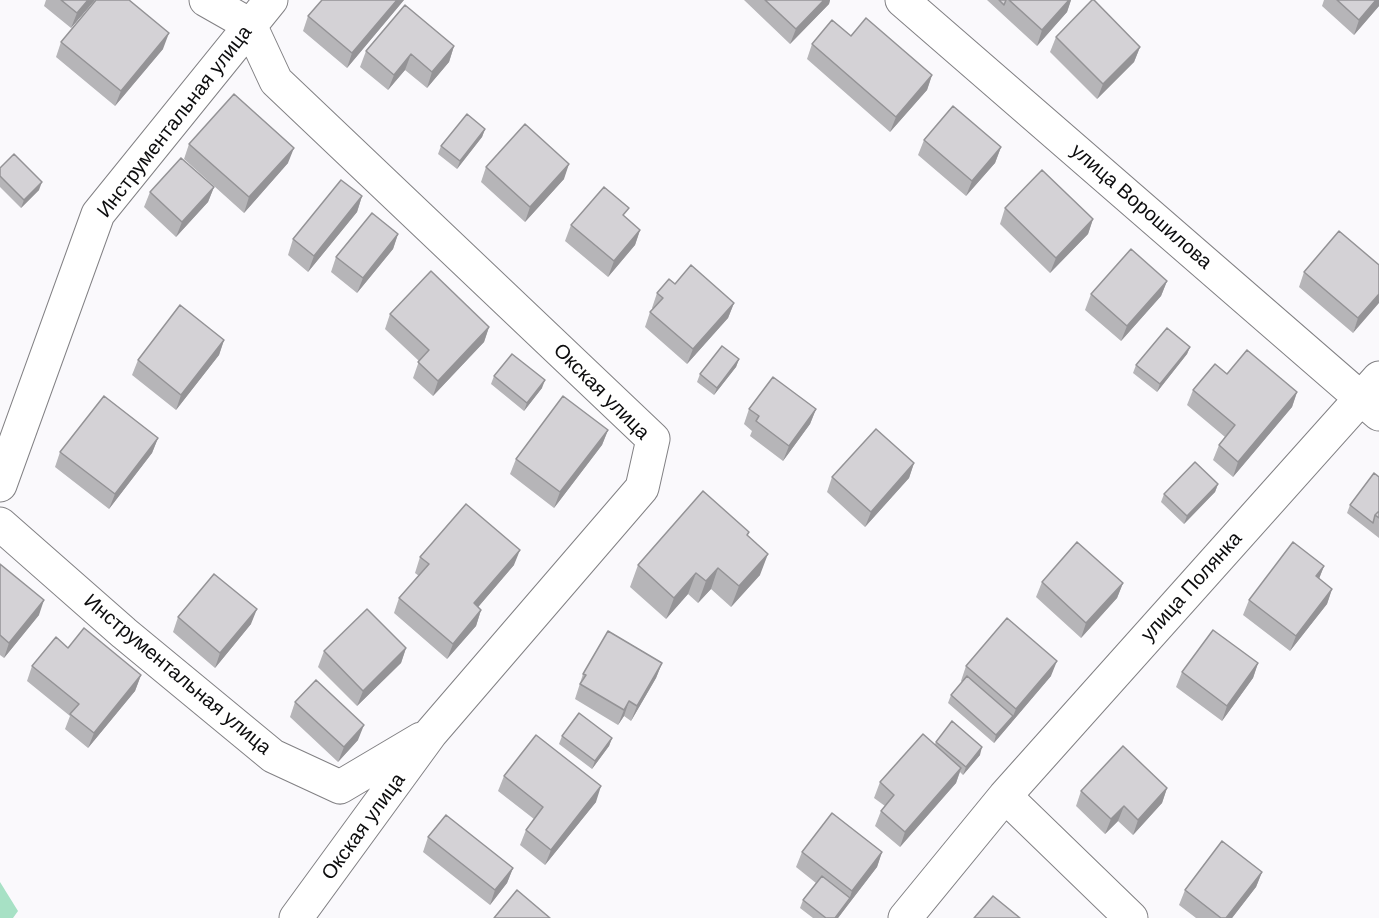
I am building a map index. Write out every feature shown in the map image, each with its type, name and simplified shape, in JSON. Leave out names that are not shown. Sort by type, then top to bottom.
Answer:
[{"type":"street","points":[[206,0],[250,25]]},
{"type":"street","name":"Инструментальная улица","points":[[0,485],[98,214],[271,0]]},
{"type":"street","name":"улица Ворошилова","points":[[902,0],[1373,396]]},
{"type":"street","name":"Окская улица","points":[[250,25],[276,81],[653,439],[642,488],[431,733],[296,918]]},
{"type":"street","name":"улица Полянка","points":[[905,918],[1005,796],[1373,396]]},
{"type":"street","name":"Инструментальная улица","points":[[0,524],[124,633],[273,756],[340,787],[431,733]]},
{"type":"street","points":[[1005,796],[1131,918]]},
{"type":"green space","points":[[0,882],[18,911],[13,918],[0,918]]},
{"type":"building","points":[[61,0],[88,0],[77,13]]},
{"type":"building","points":[[96,0],[129,0],[169,33],[121,91],[61,42]]},
{"type":"building","points":[[322,0],[397,0],[352,53],[308,16]]},
{"type":"building","points":[[765,0],[824,0],[796,29]]},
{"type":"building","points":[[1009,0],[1069,0],[1042,30]]},
{"type":"building","points":[[1092,0],[1140,47],[1103,84],[1056,37]]},
{"type":"building","points":[[1337,0],[1376,0],[1359,20]]},
{"type":"building","points":[[405,5],[454,46],[432,72],[411,54],[394,75],[366,51]]},
{"type":"building","points":[[866,18],[932,75],[896,117],[812,44],[832,20],[851,36]]},
{"type":"building","points":[[234,94],[294,148],[249,197],[189,144]]},
{"type":"building","points":[[953,106],[1001,147],[972,181],[924,140]]},
{"type":"building","points":[[467,114],[485,129],[460,161],[441,146]]},
{"type":"building","points":[[525,124],[569,164],[530,207],[486,167]]},
{"type":"building","points":[[14,154],[42,182],[24,200],[0,176],[0,168]]},
{"type":"building","points":[[181,158],[214,187],[182,222],[150,192]]},
{"type":"building","points":[[1042,170],[1093,219],[1056,258],[1005,208]]},
{"type":"building","points":[[341,180],[362,196],[314,256],[293,239]]},
{"type":"building","points":[[604,187],[629,208],[623,215],[640,230],[614,261],[571,225]]},
{"type":"building","points":[[372,213],[398,234],[363,278],[336,257]]},
{"type":"building","points":[[1339,231],[1379,265],[1379,294],[1358,318],[1304,272]]},
{"type":"building","points":[[1131,249],[1167,281],[1127,326],[1091,294]]},
{"type":"building","points":[[691,265],[734,303],[693,349],[650,312],[663,298],[657,293],[669,279],[675,284]]},
{"type":"building","points":[[431,271],[489,327],[438,381],[418,362],[429,350],[390,314]]},
{"type":"building","points":[[180,305],[224,340],[181,395],[138,360]]},
{"type":"building","points":[[1167,328],[1190,347],[1160,384],[1136,365]]},
{"type":"building","points":[[722,346],[739,359],[717,388],[700,374]]},
{"type":"building","points":[[1247,350],[1297,392],[1238,462],[1219,445],[1235,425],[1193,390],[1215,364],[1227,374]]},
{"type":"building","points":[[512,354],[545,380],[527,403],[494,376]]},
{"type":"building","points":[[773,377],[816,409],[789,446],[756,421],[759,416],[749,409]]},
{"type":"building","points":[[104,396],[158,438],[115,494],[60,452]]},
{"type":"building","points":[[563,396],[608,430],[560,492],[516,459]]},
{"type":"building","points":[[876,429],[914,463],[871,512],[832,477]]},
{"type":"building","points":[[1195,462],[1218,484],[1187,516],[1164,494]]},
{"type":"building","points":[[1374,473],[1379,477],[1379,511],[1373,523],[1350,505]]},
{"type":"building","points":[[703,491],[749,532],[747,535],[768,554],[739,586],[718,568],[706,581],[696,573],[674,598],[638,565]]},
{"type":"building","points":[[466,504],[520,550],[474,603],[481,610],[453,644],[399,598],[429,564],[420,557]]},
{"type":"building","points":[[1077,542],[1123,583],[1086,623],[1042,582]]},
{"type":"building","points":[[1293,542],[1324,566],[1316,576],[1332,589],[1296,636],[1249,600]]},
{"type":"building","points":[[0,564],[44,600],[9,643],[0,635]]},
{"type":"building","points":[[214,574],[257,609],[220,653],[178,617]]},
{"type":"building","points":[[367,609],[406,648],[363,691],[324,651]]},
{"type":"building","points":[[1007,618],[1057,661],[1016,709],[966,666]]},
{"type":"building","points":[[84,628],[141,675],[94,733],[70,714],[79,704],[32,666],[56,637],[68,648]]},
{"type":"building","points":[[1213,630],[1258,663],[1227,706],[1182,672]]},
{"type":"building","points":[[608,631],[662,663],[637,706],[629,701],[624,710],[580,684],[586,675],[583,674]]},
{"type":"building","points":[[967,676],[1013,716],[996,735],[951,695]]},
{"type":"building","points":[[316,680],[364,725],[344,747],[295,702]]},
{"type":"building","points":[[579,713],[612,738],[595,761],[562,736]]},
{"type":"building","points":[[952,721],[982,747],[966,767],[936,742]]},
{"type":"building","points":[[923,734],[961,768],[905,832],[881,811],[894,795],[880,782]]},
{"type":"building","points":[[536,735],[601,786],[551,850],[526,830],[543,807],[504,776]]},
{"type":"building","points":[[1123,746],[1167,788],[1138,820],[1124,806],[1111,819],[1081,791]]},
{"type":"building","points":[[832,813],[882,852],[852,891],[802,852]]},
{"type":"building","points":[[446,815],[513,868],[495,890],[428,837]]},
{"type":"building","points":[[1222,841],[1262,872],[1226,918],[1221,918],[1185,890]]},
{"type":"building","points":[[822,876],[850,898],[835,918],[826,918],[803,900]]},
{"type":"building","points":[[517,890],[550,918],[494,918]]},
{"type":"building","points":[[993,896],[1020,918],[974,918]]}]
